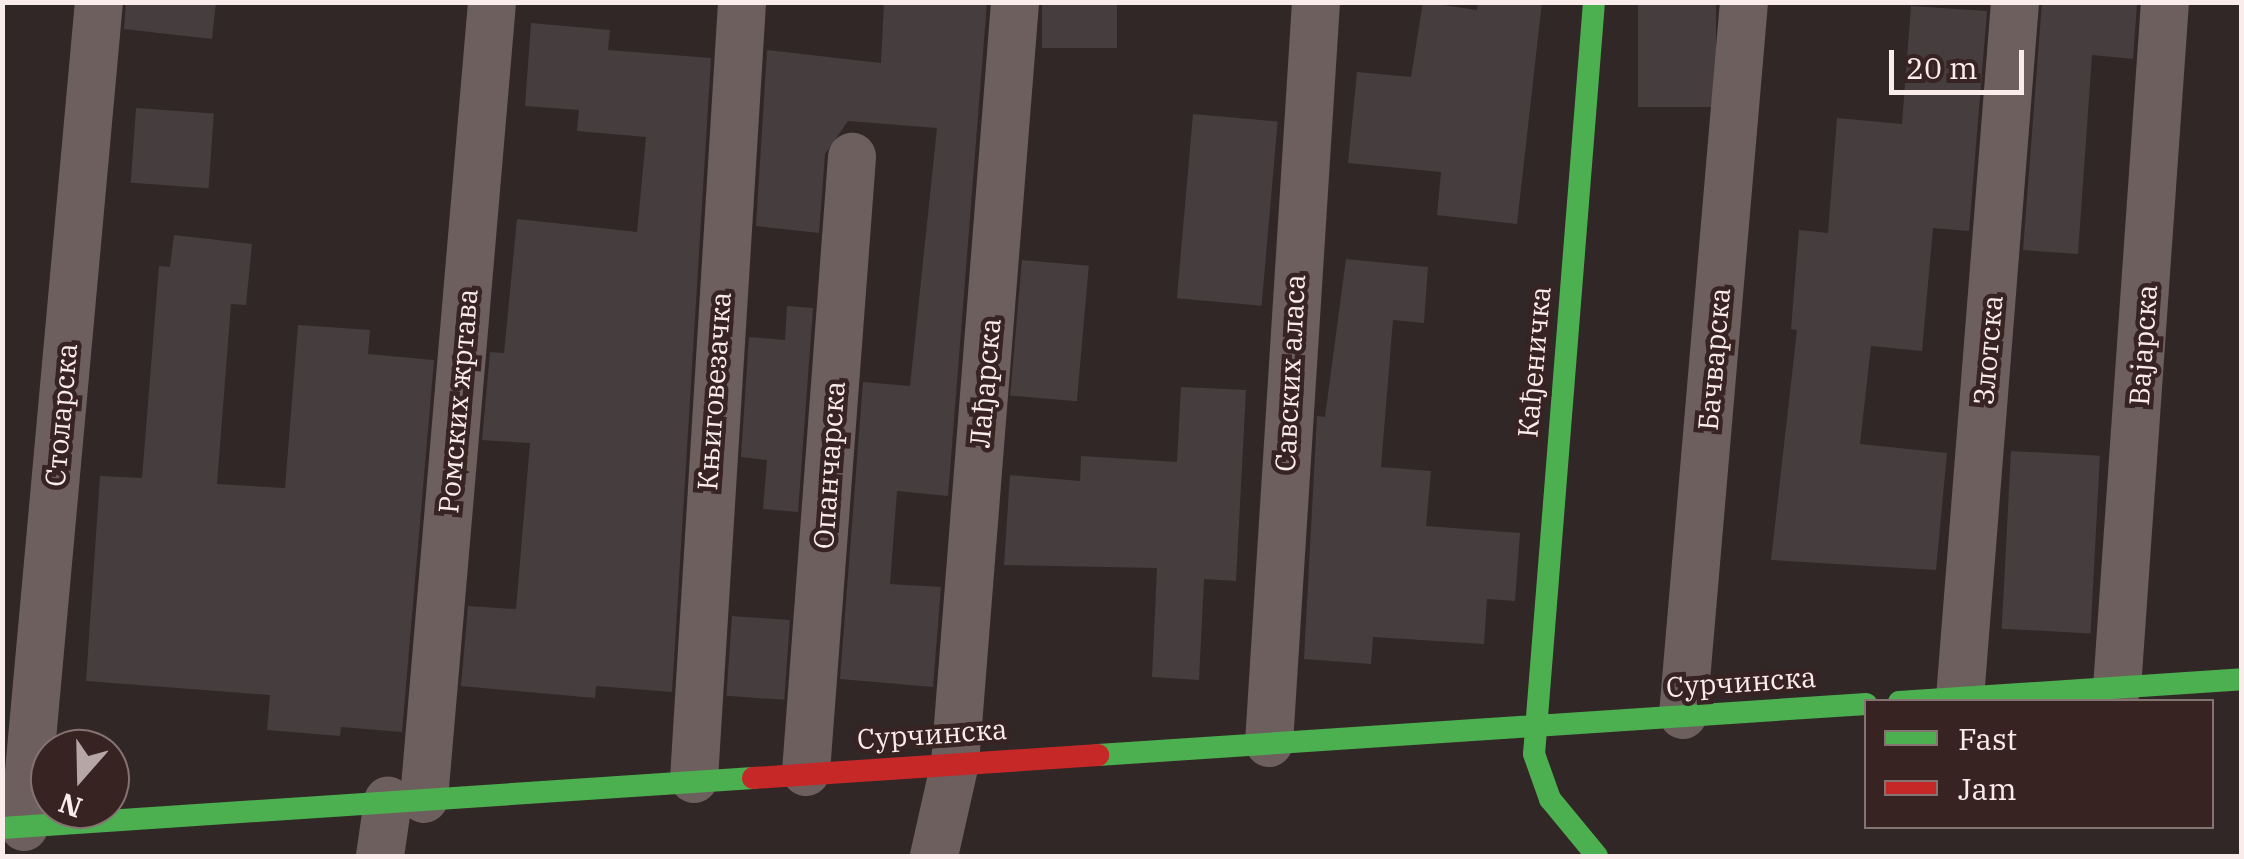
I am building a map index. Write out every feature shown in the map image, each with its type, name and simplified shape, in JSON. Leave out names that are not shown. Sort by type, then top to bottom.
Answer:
[{"type":"main road","name":"Кађеничка","points":[[1594,2],[1534,754],[1550,799],[1598,856]]},
{"type":"main road","points":[[1945,699],[2242,679]]},
{"type":"main road","name":"Сурчинска","points":[[13,828],[694,779],[1864,704]]},
{"type":"street","name":"Столарска","points":[[13,828],[99,2]]},
{"type":"street","name":"Ромских жртава","points":[[380,856],[406,800],[492,2]]},
{"type":"street","name":"Књиговезачка","points":[[694,779],[742,2]]},
{"type":"street","name":"Лађарска","points":[[934,856],[954,763],[1015,2]]},
{"type":"street","name":"Савских аласа","points":[[1269,743],[1316,2]]},
{"type":"street","name":"Бачварска","points":[[1684,716],[1744,2]]},
{"type":"street","name":"Злотска","points":[[1960,698],[2015,2]]},
{"type":"street","name":"Вајарска","points":[[2117,688],[2165,2]]},
{"type":"street","name":"Опанчарска","points":[[806,772],[852,157]]},
{"type":"building","points":[[126,2],[216,2],[212,39],[124,29]]},
{"type":"building","points":[[884,2],[987,2],[948,496],[897,491],[890,584],[941,587],[933,687],[840,679],[863,382],[910,386],[937,128],[848,121],[825,154],[819,233],[756,226],[767,50],[881,63]]},
{"type":"building","points":[[1042,2],[1117,2],[1117,48],[1042,48]]},
{"type":"building","points":[[1423,2],[1477,10],[1478,2],[1542,2],[1517,224],[1437,215],[1441,172],[1348,163],[1357,72],[1411,77]]},
{"type":"building","points":[[1638,2],[1716,2],[1716,107],[1638,107]]},
{"type":"building","points":[[2042,2],[2137,4],[2133,59],[2092,55],[2078,254],[2023,250]]},
{"type":"building","points":[[1911,6],[1987,11],[1969,231],[1933,228],[1922,351],[1871,346],[1860,444],[1947,453],[1936,570],[1771,560],[1797,330],[1791,329],[1799,230],[1828,233],[1837,118],[1902,124]]},
{"type":"building","points":[[531,23],[610,30],[608,50],[711,58],[672,692],[596,686],[595,698],[461,686],[468,606],[516,609],[530,443],[482,440],[490,352],[504,353],[517,219],[637,232],[646,137],[577,131],[579,110],[525,106]]},
{"type":"building","points":[[136,108],[214,113],[209,188],[131,183]]},
{"type":"building","points":[[1193,114],[1278,121],[1262,306],[1177,298]]},
{"type":"building","points":[[174,235],[252,244],[246,305],[231,304],[217,484],[285,488],[298,325],[370,330],[368,354],[434,360],[402,732],[341,727],[340,736],[267,730],[270,695],[86,681],[100,476],[142,478],[159,266],[170,267]]},
{"type":"building","points":[[1346,259],[1428,267],[1424,323],[1393,320],[1381,467],[1431,471],[1426,526],[1520,533],[1515,601],[1487,599],[1484,644],[1373,637],[1371,664],[1304,659],[1317,416],[1325,417]]},
{"type":"building","points":[[1022,260],[1089,266],[1077,401],[1010,395]]},
{"type":"building","points":[[787,306],[813,308],[798,512],[763,509],[767,460],[741,457],[749,337],[785,340]]},
{"type":"building","points":[[1181,387],[1246,390],[1236,581],[1204,579],[1199,680],[1152,677],[1157,568],[1004,565],[1010,475],[1080,481],[1081,456],[1177,462]]},
{"type":"building","points":[[2011,451],[2100,456],[2091,633],[2002,629]]},
{"type":"building","points":[[732,616],[790,620],[784,700],[726,696]]},
{"type":"traffic: fast","points":[[1594,2],[1534,754],[1550,799],[1597,856]]},
{"type":"traffic: fast","points":[[1944,699],[2242,679]]},
{"type":"traffic: fast","points":[[1098,755],[1864,704]]},
{"type":"traffic: fast","points":[[2,828],[753,778]]},
{"type":"traffic: jam","points":[[753,778],[1098,755]]}]
